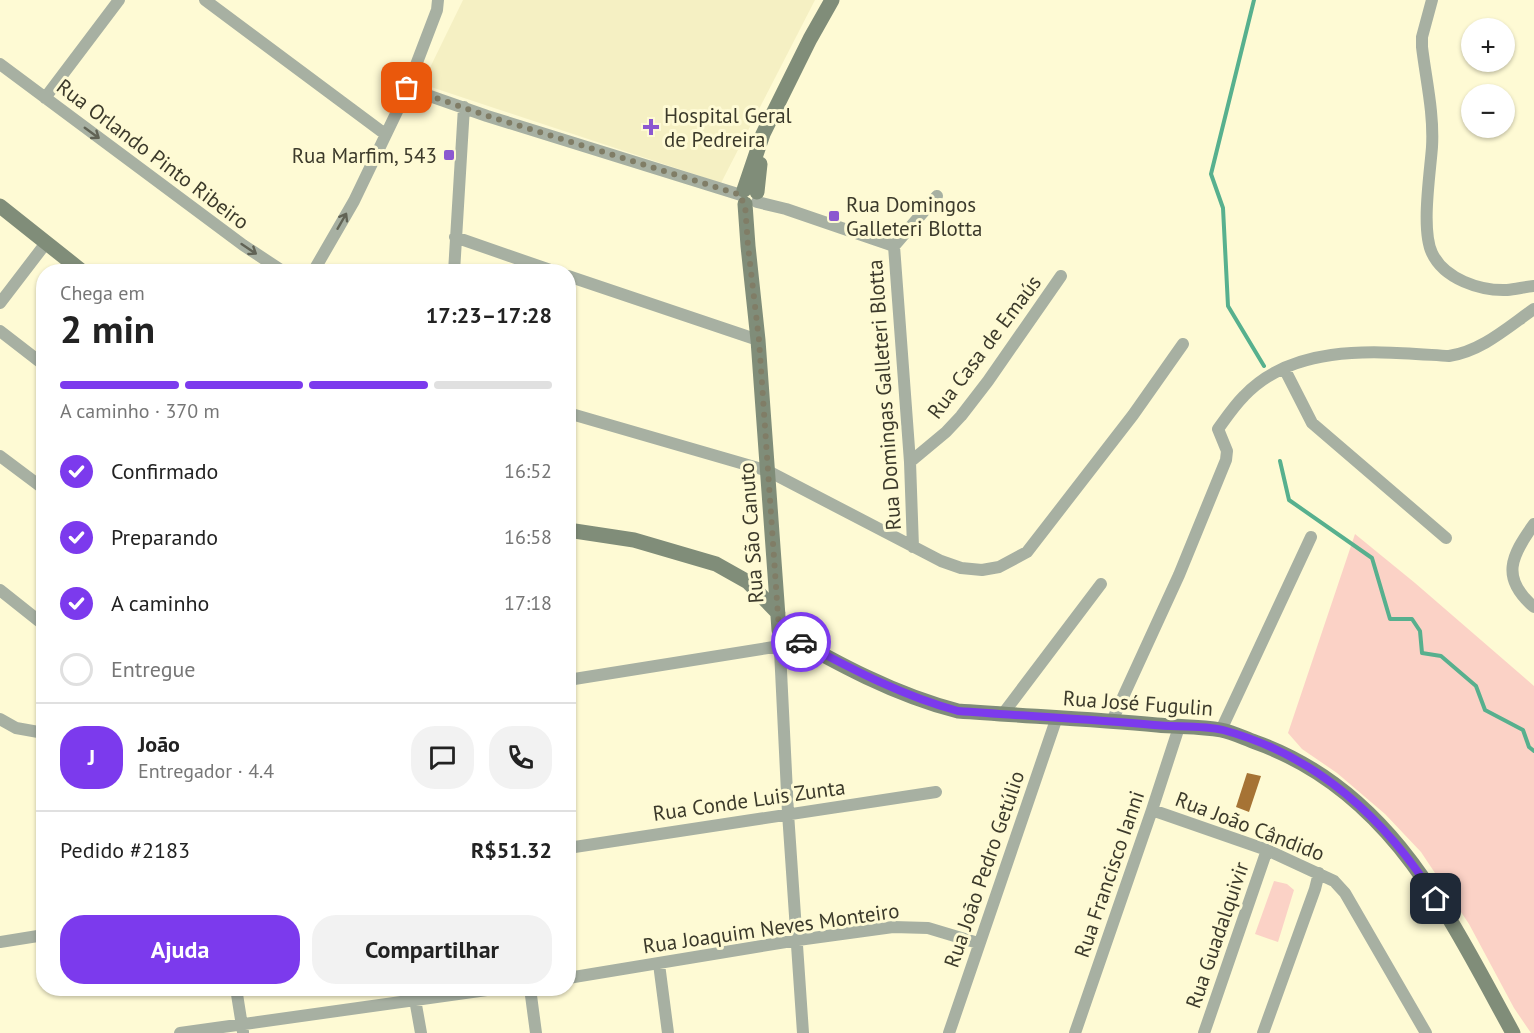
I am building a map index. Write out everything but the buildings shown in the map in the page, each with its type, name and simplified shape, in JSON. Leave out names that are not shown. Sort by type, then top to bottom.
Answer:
[{"type":"street","points":[[45,98],[119,0]]},
{"type":"street","points":[[204,0],[385,134]]},
{"type":"street","name":"Rua São Canuto","points":[[803,1033],[788,813],[780,638],[759,340],[748,246],[751,198],[763,134],[832,0]]},
{"type":"street","points":[[1432,0],[1424,28],[1422,46],[1432,114],[1428,206],[1431,251],[1438,264],[1453,276],[1469,284],[1505,290],[1534,286]]},
{"type":"street","points":[[318,264],[354,201],[407,88],[438,5]]},
{"type":"street","name":"Rua Orlando Pinto Ribeiro","points":[[0,64],[272,264]]},
{"type":"street","name":"Rua Domingas Galleteri Blotta","points":[[407,88],[786,209],[894,246],[910,462],[913,547]]},
{"type":"street","points":[[454,264],[464,107]]},
{"type":"street","points":[[894,246],[937,196]]},
{"type":"street","points":[[0,206],[73,264]]},
{"type":"street","points":[[455,237],[533,264]]},
{"type":"street","points":[[0,303],[46,243]]},
{"type":"street","name":"Rua Casa de Emaús","points":[[910,462],[946,432],[961,416],[1061,276]]},
{"type":"street","points":[[576,279],[759,340]]},
{"type":"street","points":[[1112,721],[1179,575],[1226,460],[1227,451],[1218,429],[1244,396],[1264,379],[1284,368],[1341,352],[1449,356],[1460,354],[1481,345],[1534,309]]},
{"type":"street","points":[[0,331],[36,359]]},
{"type":"street","points":[[576,415],[768,471],[941,561],[961,568],[982,570],[999,567],[1027,552],[1133,415],[1183,344]]},
{"type":"street","points":[[1284,368],[1312,423],[1446,538]]},
{"type":"street","points":[[0,456],[36,483]]},
{"type":"street","points":[[1534,524],[1522,540],[1511,572],[1517,589],[1534,607]]},
{"type":"street","points":[[576,531],[634,540],[716,564],[748,582],[778,613]]},
{"type":"street","points":[[1221,730],[1311,537]]},
{"type":"street","points":[[1002,715],[1101,584]]},
{"type":"street","points":[[0,590],[36,619]]},
{"type":"street","points":[[576,678],[780,638]]},
{"type":"street","name":"Rua José Fugulin","points":[[780,638],[930,704],[958,711],[1221,730],[1273,748],[1300,762],[1360,805],[1388,832],[1415,866],[1457,932],[1513,1033]]},
{"type":"street","name":"Rua João Pedro Getúlio","points":[[949,1033],[1057,717]]},
{"type":"street","points":[[0,720],[16,728],[36,732]]},
{"type":"street","name":"Rua Francisco Ianni","points":[[1075,1033],[1179,727]]},
{"type":"street","name":"Rua Conde Luis Zunta","points":[[576,847],[936,792]]},
{"type":"street","name":"Rua João Cândido","points":[[1152,810],[1267,850],[1334,880],[1346,893],[1426,1033]]},
{"type":"street","name":"Rua Guadalquivir","points":[[1204,1033],[1267,850]]},
{"type":"street","points":[[1263,1033],[1316,889],[1319,873]]},
{"type":"street","name":"Rua Joaquim Neves Monteiro","points":[[576,977],[798,940],[905,926],[928,928],[978,944]]},
{"type":"street","points":[[0,942],[36,936]]},
{"type":"street","points":[[659,964],[669,1033]]},
{"type":"street","points":[[237,996],[243,1029]]},
{"type":"street","points":[[180,1033],[243,1029],[409,996]]},
{"type":"street","points":[[414,996],[421,1033]]},
{"type":"street","points":[[531,996],[536,1033]]},
{"type":"shaded area","name":"Hospital Geral de Pedreira","points":[[463,0],[815,0],[721,183],[422,84]]},
{"type":"shaded area","points":[[1355,534],[1534,686],[1534,1033],[1531,1033],[1514,1008],[1469,924],[1421,852],[1385,814],[1337,773],[1302,749],[1288,733]]},
{"type":"shaded area","points":[[1274,881],[1287,884],[1294,890],[1278,942],[1255,934]]},
{"type":"waterway","points":[[1254,0],[1211,174],[1223,208],[1228,306],[1264,366]]},
{"type":"waterway","points":[[1280,461],[1289,500],[1372,558],[1390,619],[1412,619],[1420,631],[1422,653],[1441,656],[1476,686],[1485,710],[1523,730],[1529,747],[1534,751]]},
{"type":"way so far","points":[[407,88],[488,116],[741,195],[745,204],[759,340],[779,630],[801,642]]},
{"type":"place","name":"Hospital Geral de Pedreira","points":[[651,127]]},
{"type":"place","name":"Rua Marfim, 543","points":[[449,155]]},
{"type":"place","name":"Rua Domingos Galleteri Blotta","points":[[834,216]]},
{"type":"route","points":[[801,642],[902,693],[930,704],[958,711],[1221,730],[1273,748],[1300,762],[1360,805],[1388,832],[1415,866],[1436,899]]}]
